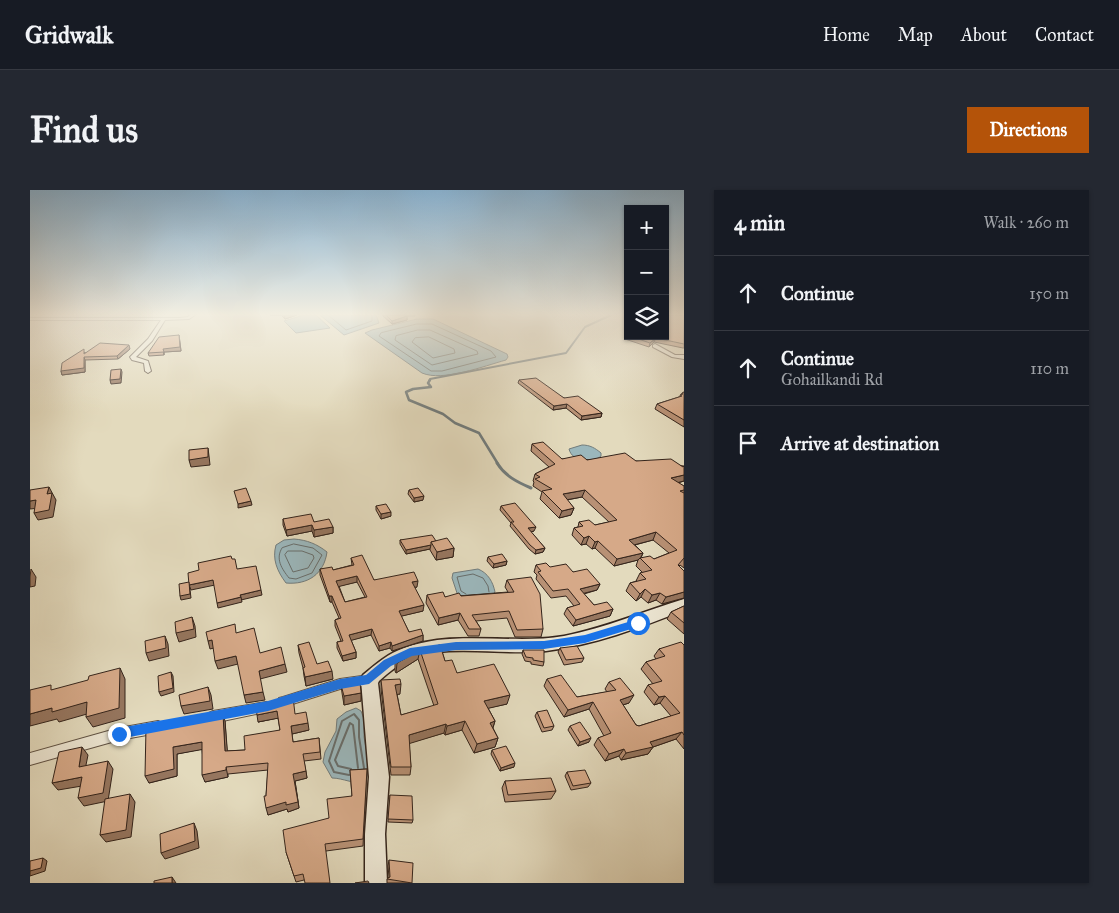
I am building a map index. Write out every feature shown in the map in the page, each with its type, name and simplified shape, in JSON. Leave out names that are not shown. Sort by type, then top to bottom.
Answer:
[{"type":"street","points":[[143,347],[133,357],[134,359],[146,362],[148,371]]},
{"type":"street","points":[[658,347],[674,356],[684,357]]},
{"type":"street","points":[[202,719],[268,706],[340,684],[369,680],[387,663],[410,652],[456,646],[544,645],[585,639],[638,623],[684,604]]},
{"type":"street","points":[[369,680],[379,777],[375,834],[376,883]]},
{"type":"street","points":[[30,760],[119,734],[174,724]]},
{"type":"water","points":[[385,347],[493,347],[507,354],[508,357],[506,360],[464,372],[441,376],[422,373]]},
{"type":"water","points":[[582,445],[594,448],[601,453],[601,456],[588,461],[574,457],[569,449]]},
{"type":"water","points":[[294,539],[312,543],[327,552],[319,572],[314,576],[301,582],[286,583],[276,565],[275,550],[276,545],[284,540]]},
{"type":"water","points":[[478,569],[489,578],[495,592],[484,598],[458,596],[452,578],[453,573]]},
{"type":"water","points":[[356,708],[361,711],[364,719],[364,737],[369,765],[366,782],[362,783],[332,778],[323,762],[325,752],[336,731],[337,719],[346,712]]},
{"type":"building","points":[[94,347],[126,347],[117,356],[84,357],[84,368],[61,371],[62,363],[84,349],[84,354]]},
{"type":"building","points":[[152,347],[177,347],[163,349],[164,352],[148,353]]},
{"type":"building","points":[[121,369],[120,379],[110,380],[111,370]]},
{"type":"building","points":[[536,378],[564,398],[578,396],[602,413],[582,416],[567,404],[554,406],[519,380]]},
{"type":"building","points":[[684,392],[684,420],[657,404],[682,396],[680,395]]},
{"type":"building","points":[[543,442],[562,459],[581,455],[587,460],[625,453],[636,461],[671,459],[684,466],[684,475],[671,478],[684,486],[684,490],[680,491],[684,493],[684,558],[678,565],[684,571],[684,592],[666,597],[660,593],[652,595],[645,589],[640,594],[630,583],[646,579],[640,573],[652,570],[640,558],[650,556],[654,559],[677,550],[656,532],[629,540],[643,553],[617,559],[598,541],[595,542],[589,536],[584,538],[574,528],[583,526],[579,522],[589,520],[595,525],[617,520],[585,490],[563,494],[574,508],[562,511],[542,491],[552,489],[535,479],[540,477],[535,474],[555,464],[532,444]]},
{"type":"building","points":[[208,448],[208,457],[189,460],[189,450]]},
{"type":"building","points":[[49,487],[47,494],[52,493],[49,510],[34,513],[36,500],[30,501],[30,490]]},
{"type":"building","points":[[246,488],[251,501],[238,504],[234,491]]},
{"type":"building","points":[[418,488],[424,496],[414,498],[409,490]]},
{"type":"building","points":[[515,503],[536,527],[528,528],[545,548],[536,550],[530,545],[511,522],[514,522],[501,506]]},
{"type":"building","points":[[386,504],[391,512],[381,514],[376,506]]},
{"type":"building","points":[[311,514],[314,522],[329,519],[333,527],[314,530],[312,525],[286,530],[283,519]]},
{"type":"building","points":[[432,535],[436,541],[431,542],[431,545],[406,550],[400,540]]},
{"type":"building","points":[[447,538],[454,548],[437,552],[431,542]]},
{"type":"building","points":[[502,554],[507,561],[494,564],[488,557]]},
{"type":"building","points":[[362,555],[374,580],[414,572],[418,581],[412,582],[424,605],[399,611],[409,632],[421,629],[423,635],[392,646],[391,642],[379,646],[372,629],[349,635],[356,652],[342,656],[337,642],[343,641],[335,620],[341,618],[332,596],[329,596],[320,569],[332,567],[333,570],[354,565],[351,558]],"holes":[[[357,576],[367,597],[345,602],[336,581]]]},
{"type":"building","points":[[231,556],[232,559],[235,559],[237,569],[256,566],[261,590],[217,603],[213,580],[189,585],[188,573],[199,570],[198,563]]},
{"type":"building","points":[[546,563],[550,567],[566,564],[573,572],[587,569],[600,584],[580,589],[594,605],[607,602],[613,609],[576,620],[567,608],[580,604],[568,589],[553,591],[538,572],[541,571],[536,565]]},
{"type":"building","points":[[531,577],[540,594],[543,629],[517,630],[509,611],[472,615],[481,629],[469,629],[460,613],[439,618],[427,595],[443,592],[445,597],[459,593],[461,596],[514,592],[507,580]]},
{"type":"building","points":[[189,582],[190,594],[180,596],[179,584]]},
{"type":"building","points":[[684,606],[684,623],[671,612]]},
{"type":"building","points":[[192,617],[194,629],[176,633],[175,622]]},
{"type":"building","points":[[235,624],[236,633],[254,628],[260,653],[281,647],[285,664],[259,671],[263,692],[244,695],[236,656],[215,661],[212,640],[208,641],[206,632]]},
{"type":"building","points":[[165,636],[166,648],[146,653],[145,641]]},
{"type":"building","points":[[309,642],[317,664],[328,661],[332,671],[305,677],[303,668],[305,667],[298,645]]},
{"type":"building","points":[[681,642],[684,645],[684,735],[682,732],[650,742],[653,747],[626,753],[624,749],[609,754],[598,738],[611,733],[593,702],[568,710],[547,679],[561,675],[577,697],[616,690],[609,682],[620,678],[634,695],[620,700],[636,725],[639,726],[680,713],[665,696],[659,697],[648,685],[662,681],[646,662],[665,656],[659,649]]},
{"type":"building","points":[[440,645],[445,661],[452,660],[457,673],[494,664],[510,695],[484,701],[495,721],[490,723],[498,738],[477,744],[465,721],[447,726],[446,724],[409,735],[411,767],[391,767],[381,680],[400,679],[401,684],[395,685],[401,715],[438,704],[420,650],[397,663],[395,661],[412,651]]},
{"type":"building","points":[[577,646],[584,658],[566,660],[560,648]]},
{"type":"building","points":[[523,650],[544,650],[544,662],[526,657]]},
{"type":"building","points":[[120,668],[119,708],[86,717],[87,702],[52,712],[52,708],[30,714],[30,690],[51,685],[51,690],[88,680],[89,676]]},
{"type":"building","points":[[171,672],[173,688],[159,692],[158,676]]},
{"type":"building","points":[[360,682],[361,693],[344,696],[341,685]]},
{"type":"building","points":[[208,687],[210,701],[181,706],[179,695]]},
{"type":"building","points":[[293,697],[295,714],[306,712],[308,723],[291,726],[293,742],[319,738],[320,752],[303,754],[306,771],[293,774],[298,802],[286,805],[286,802],[266,808],[264,796],[266,796],[268,763],[226,767],[226,770],[202,775],[202,742],[173,747],[174,769],[145,776],[146,728],[223,714],[225,751],[245,750],[244,736],[280,730],[277,711],[257,715],[256,707]]},
{"type":"building","points":[[547,710],[554,726],[544,728],[537,712]]},
{"type":"building","points":[[580,722],[591,738],[580,742],[570,726]]},
{"type":"building","points":[[506,746],[515,763],[501,768],[492,750]]},
{"type":"building","points":[[82,747],[79,767],[108,761],[103,793],[78,798],[82,777],[52,783],[59,752]]},
{"type":"building","points":[[367,769],[363,839],[325,844],[330,883],[305,883],[303,874],[294,876],[286,852],[283,830],[329,818],[327,799],[352,796],[350,770]]},
{"type":"building","points":[[585,770],[591,783],[573,786],[567,772]]},
{"type":"building","points":[[551,778],[556,791],[508,795],[505,781]]},
{"type":"building","points":[[130,794],[126,830],[100,835],[105,799]]},
{"type":"building","points":[[390,795],[412,796],[413,820],[388,819]]},
{"type":"building","points":[[194,823],[195,841],[161,853],[160,834]]},
{"type":"building","points":[[43,858],[41,868],[30,871],[30,861]]},
{"type":"building","points":[[389,860],[413,863],[412,883],[387,879],[390,877]]},
{"type":"building","points":[[172,877],[172,883],[154,883],[154,881]]},
{"type":"waterway","points":[[429,381],[430,379],[566,353],[570,347]]},
{"type":"waterway","points":[[430,380],[428,383],[431,387],[413,389],[406,392],[409,400],[443,414],[455,423],[479,433],[498,464]]},
{"type":"waterway","points":[[497,463],[512,478],[531,488]]},
{"type":"route","points":[[119,734],[268,706],[340,684],[369,680],[387,663],[410,652],[456,646],[544,645],[585,639],[638,623]]}]
